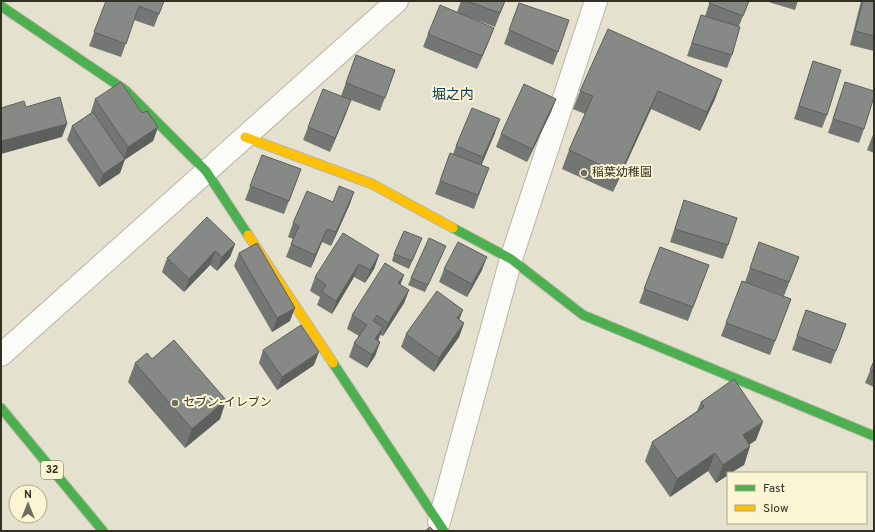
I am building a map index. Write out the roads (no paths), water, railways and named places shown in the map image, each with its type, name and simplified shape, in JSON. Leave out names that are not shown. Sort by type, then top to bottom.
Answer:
[{"type":"street","points":[[1,355],[397,1]]},
{"type":"street","points":[[442,527],[511,259],[596,1]]},
{"type":"street","points":[[1,6],[125,90],[206,171],[442,527]]},
{"type":"street","points":[[245,137],[372,184],[511,259],[583,315],[874,436]]},
{"type":"street","name":"32","points":[[1,408],[103,531]]},
{"type":"place","name":"稲葉幼稚園","points":[[584,173]]},
{"type":"place","name":"セブン-イレブン","points":[[175,403]]},
{"type":"district","name":"堀之内","points":[[453,95]]}]
